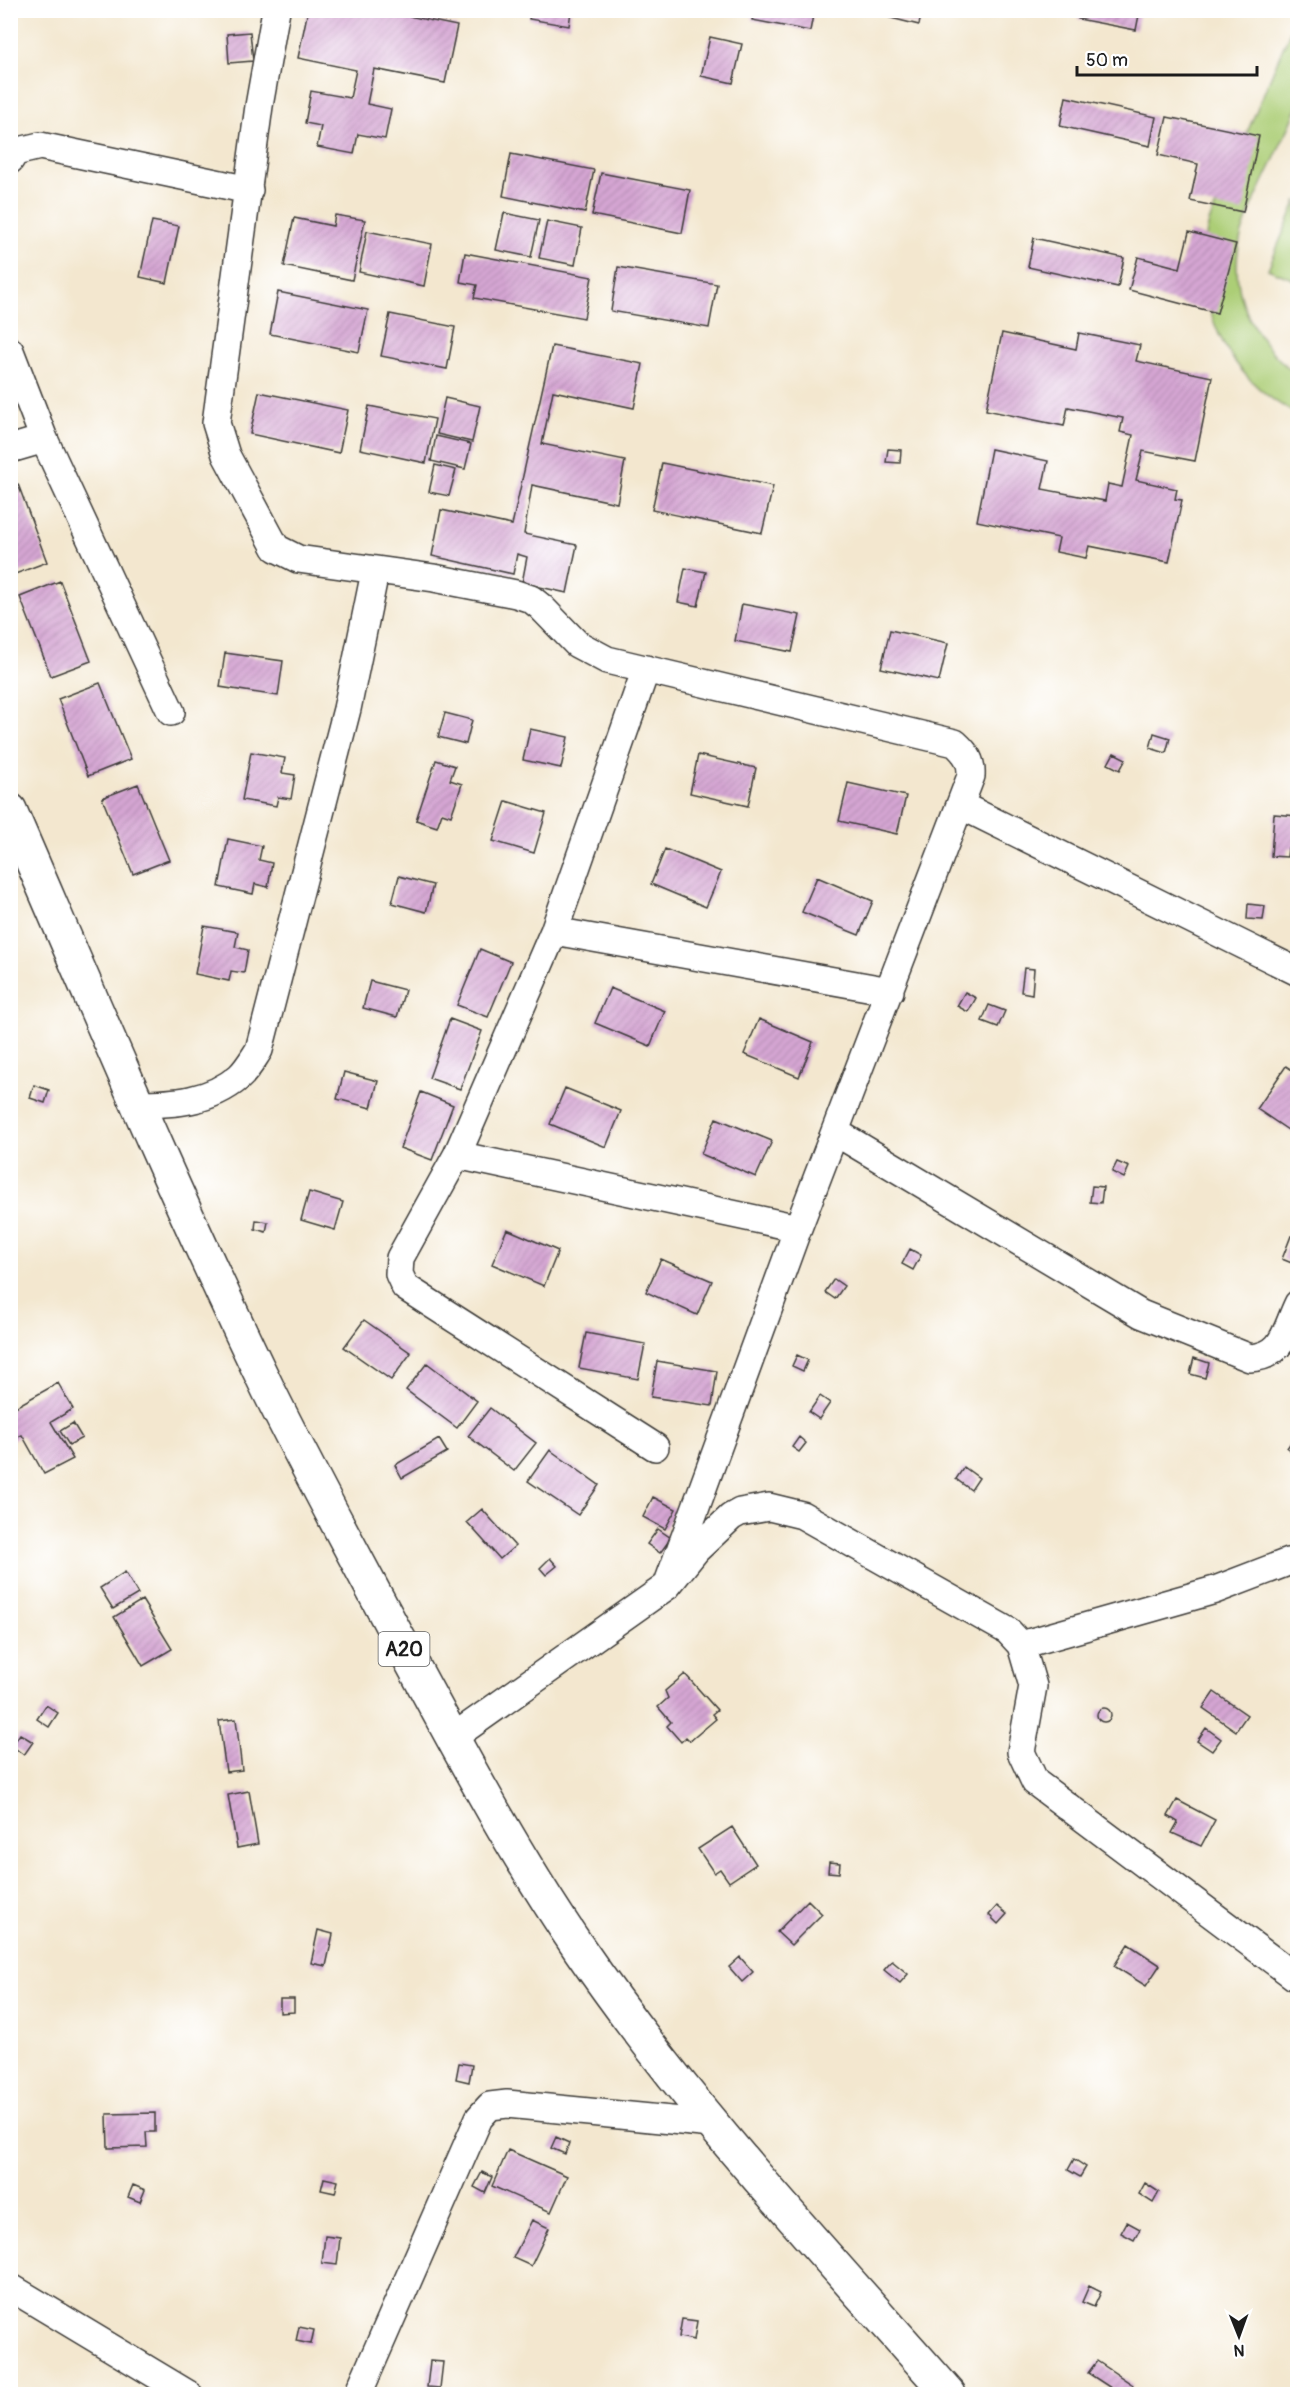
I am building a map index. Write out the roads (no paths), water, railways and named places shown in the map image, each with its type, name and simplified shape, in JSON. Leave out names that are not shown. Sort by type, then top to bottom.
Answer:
[{"type":"main road","name":"A20","points":[[10,810],[136,1104],[272,1396],[452,1738],[578,1946],[645,2040],[712,2124],[949,2394]]},
{"type":"street","points":[[276,10],[259,106],[216,423],[226,455],[276,548],[298,559],[375,572],[434,578],[516,594],[531,599],[577,644],[591,654],[955,743],[969,759],[971,776],[837,1133],[798,1228],[667,1586]]},
{"type":"street","points":[[10,160],[15,152],[39,146],[249,190]]},
{"type":"street","points":[[10,351],[44,439],[171,712]]},
{"type":"street","points":[[10,449],[44,439]]},
{"type":"street","points":[[136,1104],[173,1104],[209,1095],[239,1076],[259,1050],[347,709],[375,572]]},
{"type":"street","points":[[646,669],[554,931],[457,1155],[400,1258],[399,1275],[405,1287],[655,1447]]},
{"type":"street","points":[[960,805],[1298,972]]},
{"type":"street","points":[[554,931],[890,991]]},
{"type":"street","points":[[837,1133],[1141,1314],[1250,1358],[1266,1357],[1277,1348],[1298,1304]]},
{"type":"street","points":[[457,1155],[798,1228]]},
{"type":"street","points":[[452,1738],[667,1586],[696,1550],[731,1517],[740,1512],[769,1507],[802,1515],[1008,1631],[1021,1645],[1033,1686],[1021,1752],[1035,1782],[1298,1979]]},
{"type":"street","points":[[1021,1645],[1215,1590],[1288,1562],[1298,1561]]},
{"type":"street","points":[[358,2394],[479,2118],[490,2106],[507,2104],[712,2124]]},
{"type":"street","points":[[10,2287],[188,2394]]}]
